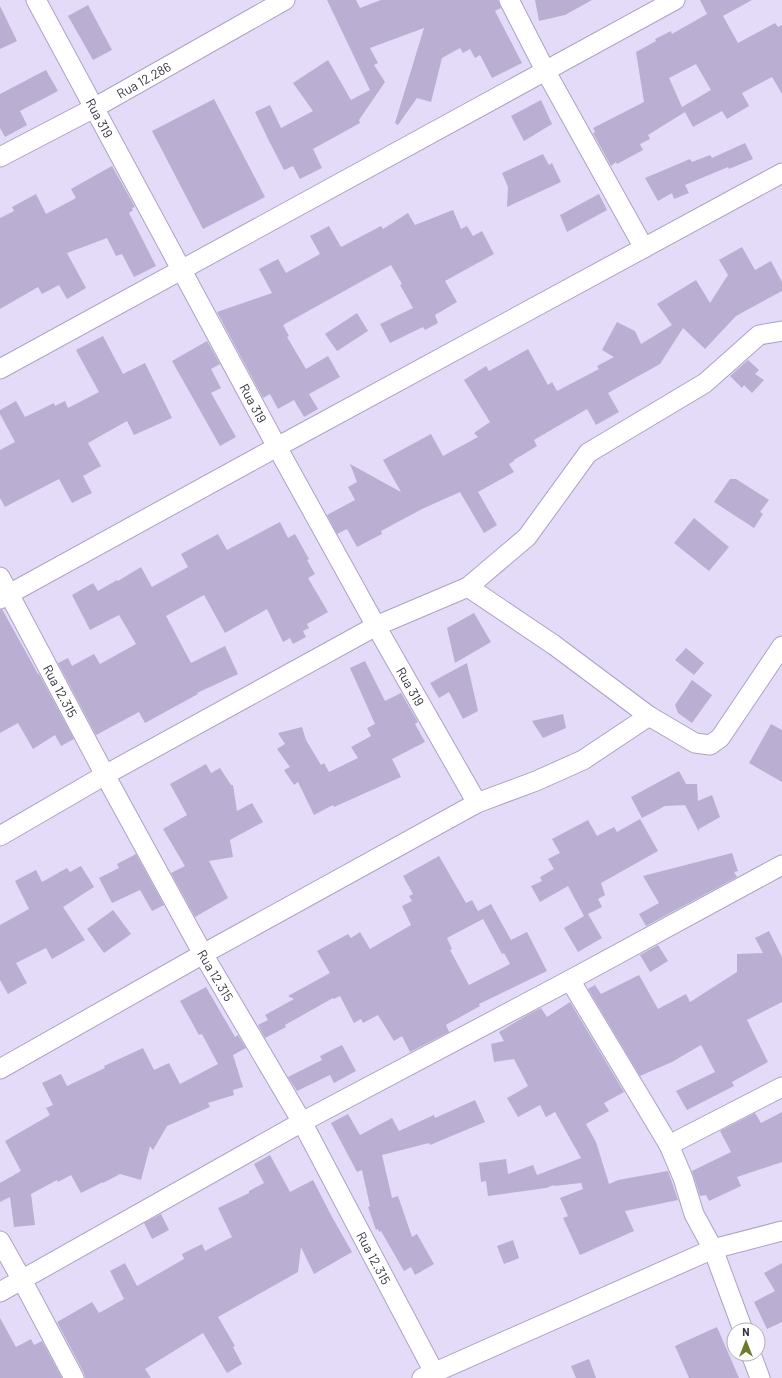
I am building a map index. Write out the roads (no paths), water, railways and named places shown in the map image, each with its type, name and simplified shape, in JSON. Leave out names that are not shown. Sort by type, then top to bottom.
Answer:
[{"type":"street","name":"Rua 319","points":[[36,0],[277,447],[376,626],[477,803]]},
{"type":"street","name":"Rua 12.286","points":[[0,157],[94,108],[265,5],[285,0]]},
{"type":"street","points":[[509,0],[544,70],[644,248]]},
{"type":"street","points":[[0,369],[544,70],[675,0]]},
{"type":"street","points":[[5,597],[277,447],[782,173]]},
{"type":"street","points":[[0,836],[105,775],[376,626],[468,587],[527,537],[588,453],[705,383],[759,335],[782,332]]},
{"type":"street","name":"Rua 12.315","points":[[0,577],[5,597],[203,954],[302,1122],[437,1374]]},
{"type":"street","points":[[468,587],[554,645],[649,716],[695,743],[710,745],[720,738],[782,646]]},
{"type":"street","points":[[0,1069],[203,954],[477,803],[583,760],[649,716]]},
{"type":"street","points":[[0,1292],[302,1122],[570,980],[782,865]]},
{"type":"street","points":[[570,980],[669,1145],[683,1178],[694,1214],[713,1249],[739,1322]]},
{"type":"street","points":[[669,1145],[782,1086]]},
{"type":"street","points":[[437,1374],[713,1249],[782,1231]]},
{"type":"street","points":[[0,1241],[74,1378]]},
{"type":"street","points":[[754,1362],[760,1378]]}]
